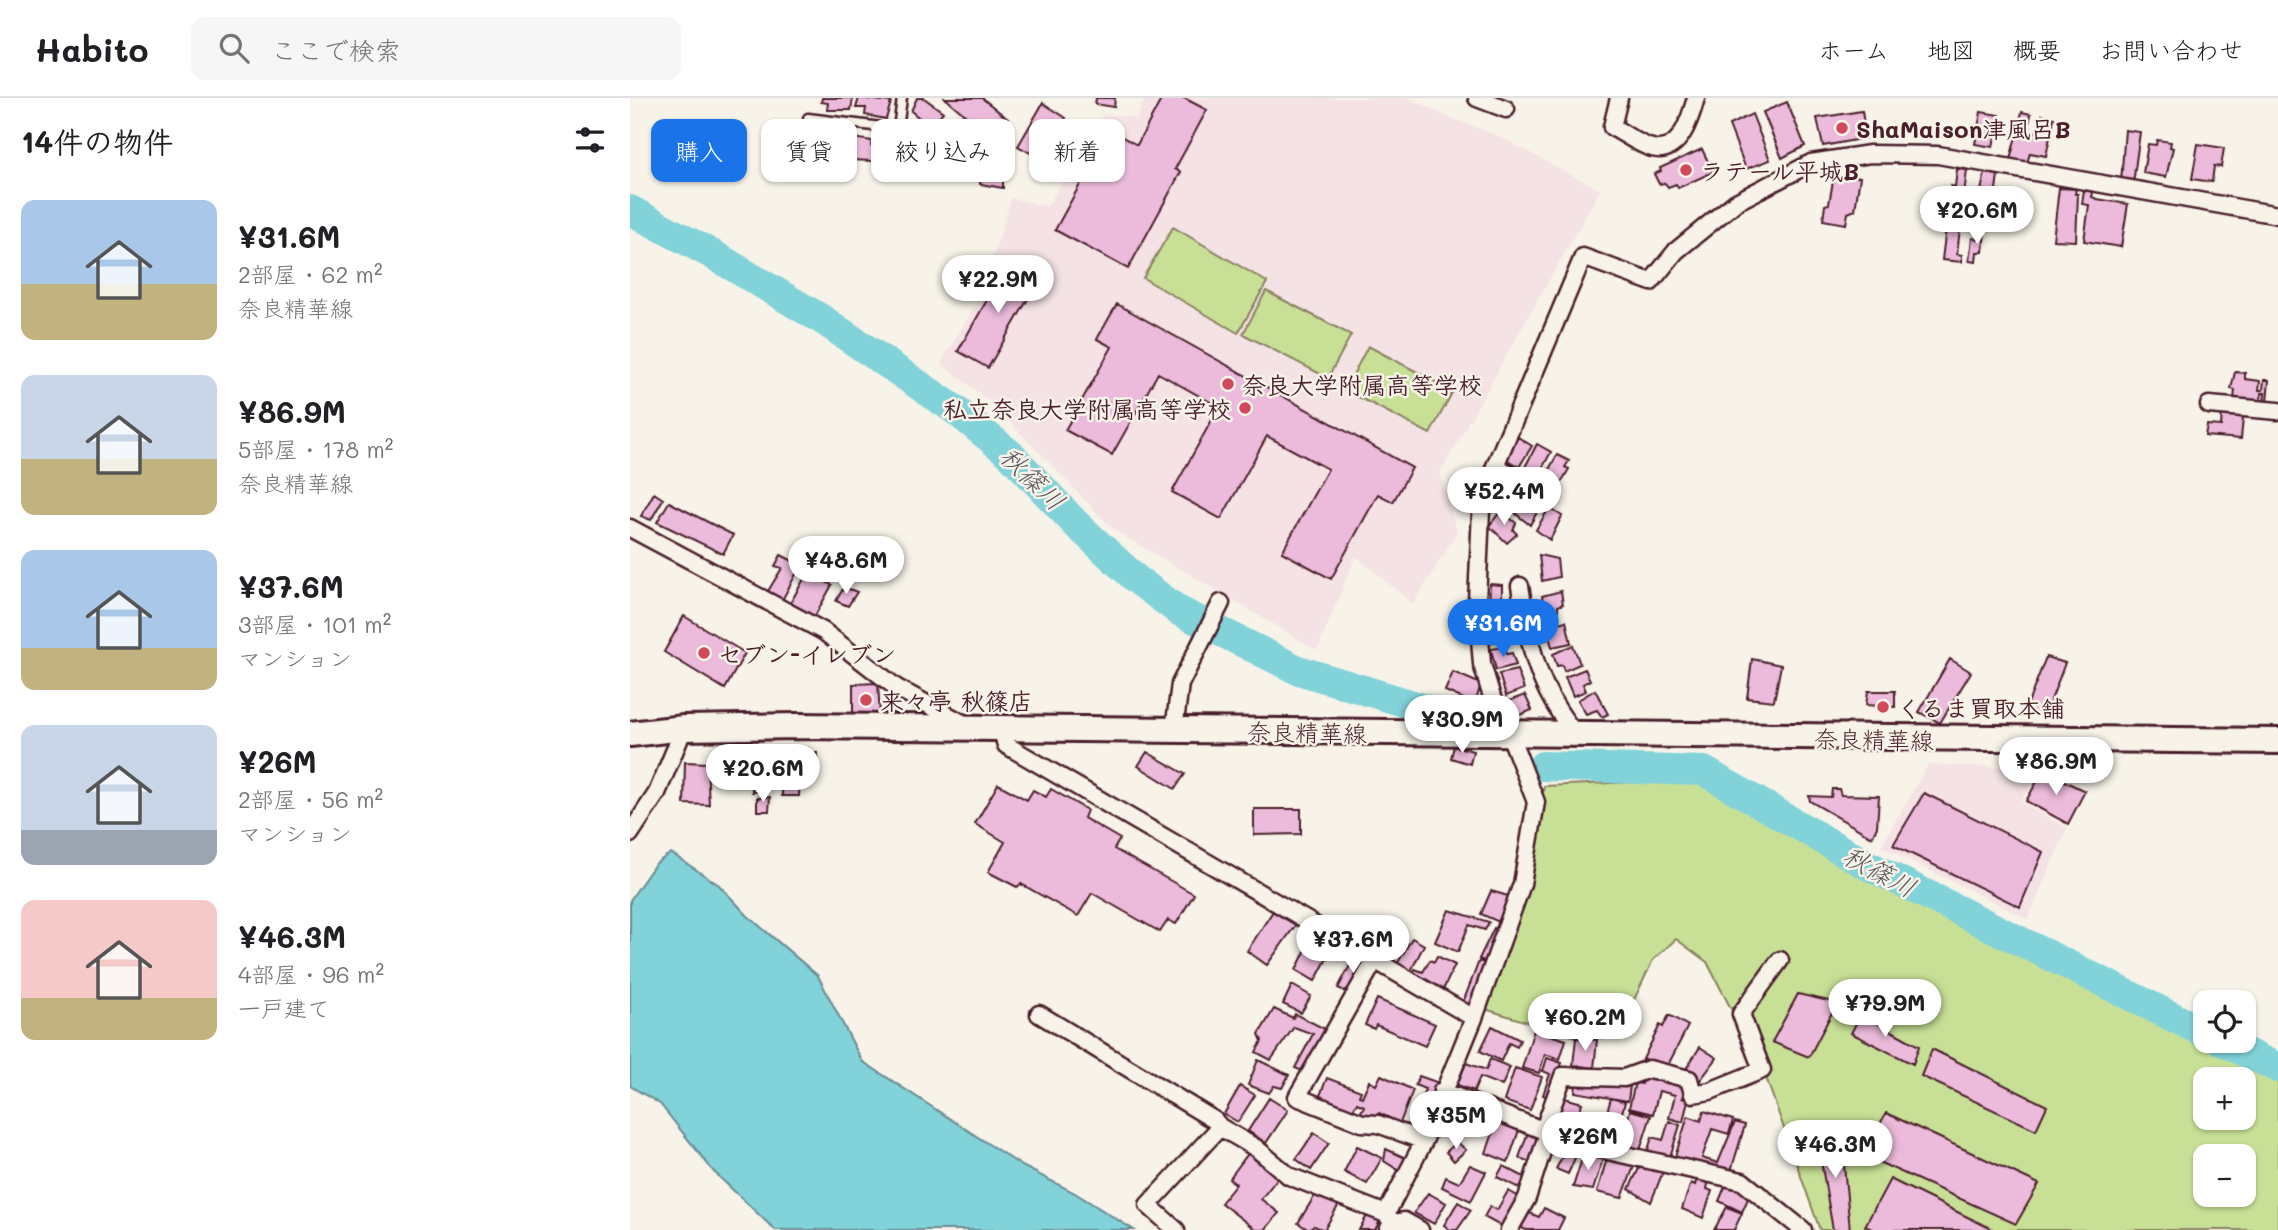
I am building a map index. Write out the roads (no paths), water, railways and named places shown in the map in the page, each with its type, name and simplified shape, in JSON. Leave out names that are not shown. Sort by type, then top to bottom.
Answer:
[{"type":"main road","name":"奈良精華線","points":[[630,734],[684,729],[1001,728],[1510,736],[2278,741]]},
{"type":"street","points":[[1476,98],[1506,109]]},
{"type":"street","points":[[1619,98],[1612,127],[1653,149],[1664,148],[1686,132],[1696,98]]},
{"type":"street","points":[[1389,1222],[1474,1017],[1522,884],[1536,803],[1510,736],[1498,717],[1482,664],[1477,602],[1480,510],[1495,466],[1583,257],[1651,282],[1676,251],[1736,202],[1811,163],[1870,154],[1938,155],[2278,215]]},
{"type":"street","points":[[2209,405],[2278,411]]},
{"type":"street","points":[[1495,466],[1549,495]]},
{"type":"street","points":[[630,528],[823,631],[897,688],[971,729]]},
{"type":"street","points":[[1520,586],[1531,651],[1553,708],[1577,736]]},
{"type":"street","points":[[1174,730],[1180,684],[1219,608]]},
{"type":"street","points":[[1001,728],[1006,745],[1474,1017]]},
{"type":"street","points":[[630,834],[657,793],[684,729]]},
{"type":"street","points":[[1375,960],[1297,1097],[1362,1123],[1378,1124],[1424,1141]]},
{"type":"street","points":[[1509,1230],[1527,1198],[1563,1076],[1624,1078],[1649,1069],[1689,1079],[1693,1094],[1710,1091],[1762,1070],[1741,1014],[1780,960]]},
{"type":"street","points":[[1039,1014],[1214,1120],[1220,1127],[1256,1148],[1289,1177],[1389,1222],[1404,1221],[1420,1230]]},
{"type":"street","points":[[1442,1091],[1581,1145],[1742,1181],[1803,1230]]},
{"type":"street","points":[[1176,1230],[1148,1205],[1220,1127]]},
{"type":"lane","points":[[899,119],[902,98]]},
{"type":"lane","points":[[808,118],[871,126]]},
{"type":"water","points":[[671,853],[719,885],[748,916],[818,976],[862,1061],[1022,1166],[1075,1193],[1134,1230],[775,1230],[714,1172],[660,1104],[630,1086],[630,900],[655,864]]},
{"type":"waterway","name":"秋篠川","points":[[630,210],[717,257],[823,320],[954,409],[1011,455],[1075,523],[1136,579],[1179,611],[1298,670],[1446,715]]},
{"type":"waterway","name":"秋篠川","points":[[1543,766],[1704,771],[1869,866],[2193,1027]]},
{"type":"waterway","name":"秋篠川","points":[[2247,1053],[2278,1068]]},
{"type":"place","name":"ShaMaison津風呂B","points":[[1842,128]]},
{"type":"place","name":"ラテール平城B","points":[[1686,170]]},
{"type":"place","name":"奈良大学附属高等学校","points":[[1228,384]]},
{"type":"place","name":"私立奈良大学附属高等学校","points":[[1245,408]]},
{"type":"place","name":"セブン-イレブン","points":[[704,653]]},
{"type":"place","name":"来々亭 秋篠店","points":[[866,700]]},
{"type":"place","name":"くるま買取本舗","points":[[1883,707]]}]
